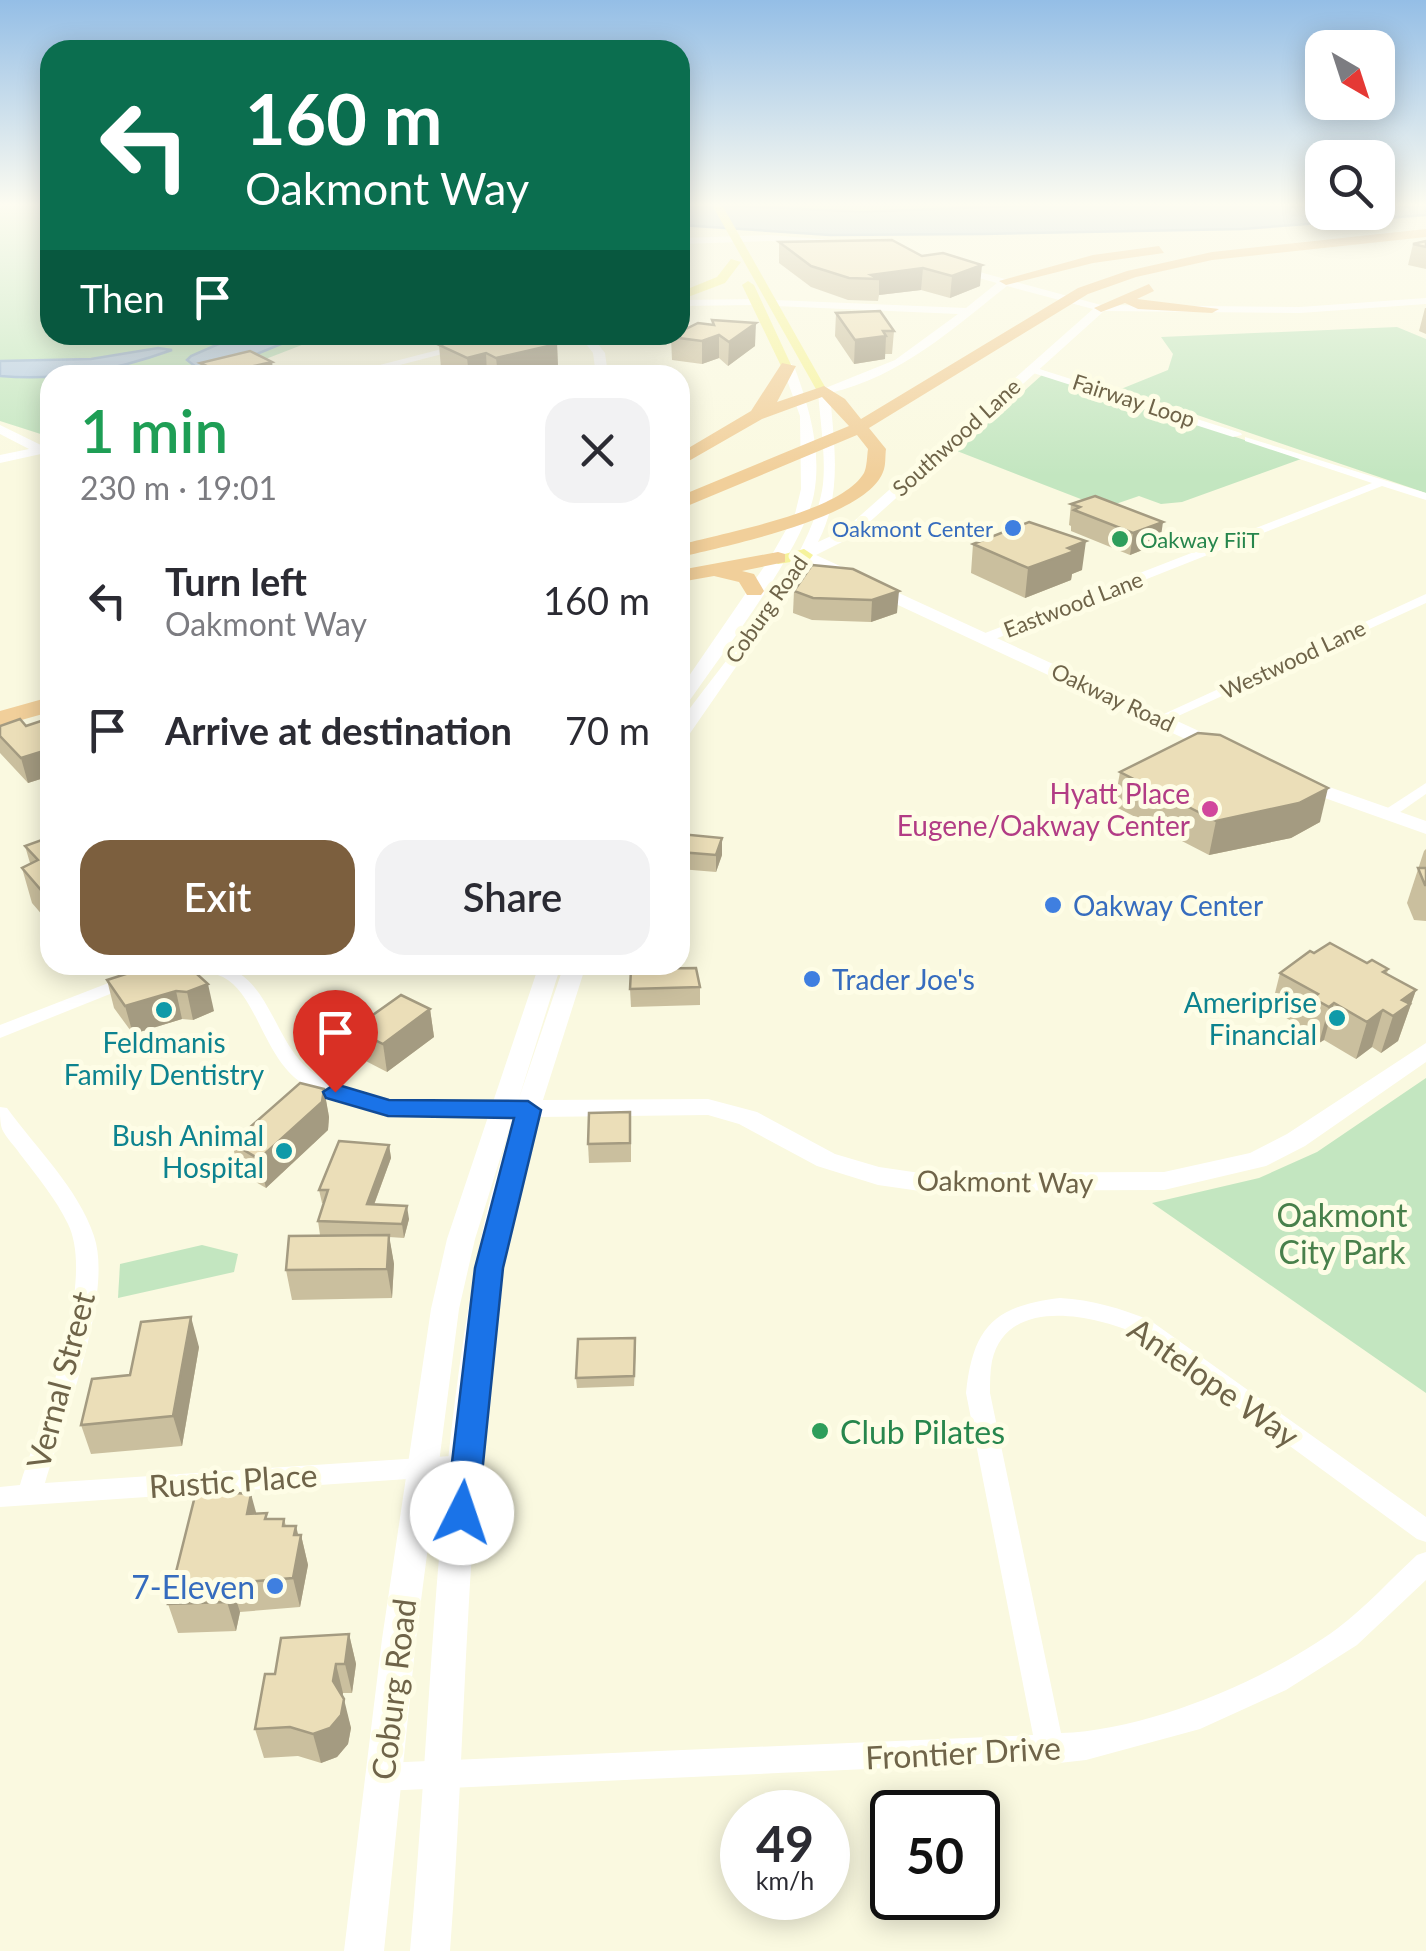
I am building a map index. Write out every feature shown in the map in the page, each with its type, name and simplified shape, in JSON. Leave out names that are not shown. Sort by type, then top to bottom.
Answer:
[{"type":"highway","points":[[690,500],[885,407],[1070,294]]},
{"type":"highway","points":[[1101,308],[1132,295]]},
{"type":"highway","points":[[1132,295],[1129,300],[1138,305],[1212,309]]},
{"type":"highway","points":[[763,410],[788,366]]},
{"type":"highway","points":[[690,455],[763,410],[824,392],[840,402],[877,449],[874,473],[865,484],[818,512],[690,548]]},
{"type":"highway","points":[[690,492],[766,466]]},
{"type":"highway","points":[[690,574],[778,558]]},
{"type":"highway","points":[[713,570],[747,578],[754,591]]},
{"type":"highway","points":[[0,710],[40,697]]},
{"type":"highway","points":[[0,720],[40,707]]},
{"type":"highway","points":[[0,729],[40,719]]},
{"type":"main road","name":"Coburg Road","points":[[690,687],[778,558],[802,514],[808,489],[802,397],[752,294]]},
{"type":"main road","name":"Coburg Road","points":[[690,720],[804,555],[828,503],[824,392],[768,294]]},
{"type":"main road","points":[[824,392],[880,376],[991,294]]},
{"type":"main road","points":[[1050,294],[1101,308],[1325,309],[1426,301]]},
{"type":"main road","points":[[885,307],[948,305],[988,296]]},
{"type":"main road","points":[[690,300],[755,302],[795,309],[848,306],[971,311]]},
{"type":"main road","name":"Southwood Lane","points":[[804,555],[849,534],[1101,308]]},
{"type":"main road","points":[[387,365],[469,345]]},
{"type":"main road","points":[[0,430],[40,447]]},
{"type":"main road","points":[[0,460],[40,450]]},
{"type":"main road","points":[[778,558],[804,555]]},
{"type":"main road","name":"Oakway Road","points":[[804,555],[1229,752]]},
{"type":"main road","points":[[1281,776],[1426,828]]},
{"type":"main road","name":"Coburg Road","points":[[430,1951],[466,1465],[489,1268],[515,1109],[548,975]]},
{"type":"main road","name":"Coburg Road","points":[[364,1951],[382,1777],[446,1302],[515,1109],[572,975]]},
{"type":"main road","name":"Oakmont Way","points":[[515,1109],[708,1107],[748,1118],[826,1160],[878,1176],[920,1182],[1164,1182],[1257,1160],[1296,1140],[1426,1051]]},
{"type":"street","name":"Fairway Loop","points":[[1030,370],[1426,497]]},
{"type":"street","name":"Eastwood Lane","points":[[985,638],[1383,482]]},
{"type":"street","name":"Westwood Lane","points":[[1160,719],[1426,598]]},
{"type":"street","points":[[1388,814],[1426,787]]},
{"type":"street","name":"Oakmont Way","points":[[0,1032],[146,975]]},
{"type":"street","name":"Oakmont Way","points":[[225,975],[248,986],[287,1058],[325,1088],[388,1108],[515,1109]]},
{"type":"street","name":"Vernal Street","points":[[0,1113],[71,1213],[88,1253],[83,1303],[30,1494]]},
{"type":"street","name":"Antelope Way","points":[[1050,1750],[978,1393],[978,1358],[983,1346],[1011,1318],[1040,1308],[1069,1306],[1102,1311],[1143,1327],[1426,1532]]},
{"type":"street","name":"Rustic Place","points":[[0,1497],[466,1465]]},
{"type":"street","name":"Frontier Drive","points":[[382,1777],[1050,1750],[1129,1736],[1200,1716],[1276,1682],[1348,1636],[1426,1563]]},
{"type":"green space","points":[[0,294],[40,294],[40,345],[302,345],[250,365],[40,365],[40,434],[0,421]]},
{"type":"green space","points":[[1397,327],[1426,339],[1426,493],[1121,389],[1168,370],[1173,354],[1161,337]]},
{"type":"green space","points":[[1042,375],[1301,459],[1182,502],[1161,504],[1139,496],[1104,508],[957,451]]},
{"type":"green space","name":"Oakmont City Park","points":[[1426,1078],[1426,1393],[1152,1203],[1259,1178],[1317,1152]]},
{"type":"green space","points":[[202,1245],[238,1254],[234,1272],[118,1298],[120,1264]]},
{"type":"water","points":[[216,345],[279,345],[230,365],[193,365],[187,360]]},
{"type":"water","points":[[158,348],[172,350],[124,365],[40,365],[40,377],[0,376],[0,361],[91,359]]},
{"type":"building","points":[[880,311],[894,331],[883,331],[886,336],[855,340],[836,313]]},
{"type":"building","points":[[712,320],[756,323],[729,342],[719,335],[702,341],[690,339],[690,327],[698,323],[714,325]]},
{"type":"building","points":[[439,345],[553,345],[496,358],[486,353],[467,358]]},
{"type":"building","points":[[250,351],[272,362],[258,365],[200,363]]},
{"type":"building","points":[[1095,496],[1163,522],[1133,533],[1074,510],[1080,507],[1071,504]]},
{"type":"building","points":[[1029,522],[1086,541],[1068,548],[1075,551],[1028,568],[973,544]]},
{"type":"building","points":[[812,565],[853,569],[899,591],[872,600],[813,598],[794,591]]},
{"type":"building","points":[[20,719],[26,726],[40,721],[40,752],[21,758],[0,736],[0,726]]},
{"type":"building","points":[[1198,733],[1220,735],[1328,788],[1299,803],[1216,821],[1120,772]]},
{"type":"building","points":[[690,835],[722,838],[716,855],[690,853]]},
{"type":"building","points":[[40,841],[40,889],[22,868],[38,860],[25,846]]},
{"type":"building","points":[[1418,868],[1426,868],[1426,885],[1425,885]]},
{"type":"building","points":[[1330,943],[1367,963],[1372,960],[1388,969],[1383,972],[1416,990],[1402,1000],[1410,1004],[1393,1016],[1383,1010],[1367,1022],[1334,1003],[1329,1007],[1313,998],[1318,994],[1280,973],[1310,951],[1314,953]]},
{"type":"building","points":[[690,968],[696,968],[700,987],[630,989],[631,975],[690,975]]},
{"type":"building","points":[[123,975],[198,975],[208,984],[125,1006],[107,980]]},
{"type":"building","points":[[401,995],[430,1009],[383,1044],[353,1029]]},
{"type":"building","points":[[300,1083],[324,1089],[322,1102],[259,1159],[232,1143]]},
{"type":"building","points":[[630,1112],[630,1143],[588,1144],[589,1113]]},
{"type":"building","points":[[339,1141],[389,1145],[367,1204],[407,1206],[402,1224],[318,1221],[328,1190],[319,1190]]},
{"type":"building","points":[[389,1235],[387,1269],[286,1270],[289,1236]]},
{"type":"building","points":[[191,1317],[173,1416],[81,1425],[92,1379],[130,1375],[141,1322]]},
{"type":"building","points":[[635,1338],[634,1376],[576,1378],[578,1339]]},
{"type":"building","points":[[200,1491],[251,1494],[247,1514],[267,1513],[265,1519],[284,1519],[283,1526],[296,1526],[294,1535],[301,1535],[293,1578],[231,1583],[227,1602],[168,1604],[195,1496]]},
{"type":"building","points":[[349,1634],[345,1664],[336,1664],[333,1681],[344,1699],[341,1715],[330,1728],[313,1734],[290,1727],[255,1729],[265,1674],[275,1674],[281,1638]]},
{"type":"place","name":"Oakmont Center","points":[[1013,528]]},
{"type":"place","name":"Oakway FiiT","points":[[1120,539]]},
{"type":"place","name":"Hyatt Place Eugene/Oakway Center","points":[[1210,809]]},
{"type":"place","name":"Oakway Center","points":[[1053,905]]},
{"type":"place","name":"Trader Joe's","points":[[812,979]]},
{"type":"place","name":"Feldmanis Family Dentistry","points":[[164,1010]]},
{"type":"place","name":"Ameriprise Financial","points":[[1337,1018]]},
{"type":"place","name":"Bush Animal Hospital","points":[[284,1151]]},
{"type":"place","name":"Club Pilates","points":[[820,1431]]},
{"type":"place","name":"7-Eleven","points":[[275,1586]]},
{"type":"route","points":[[335,1092],[408,1110],[528,1110],[489,1268],[462,1513]]}]
